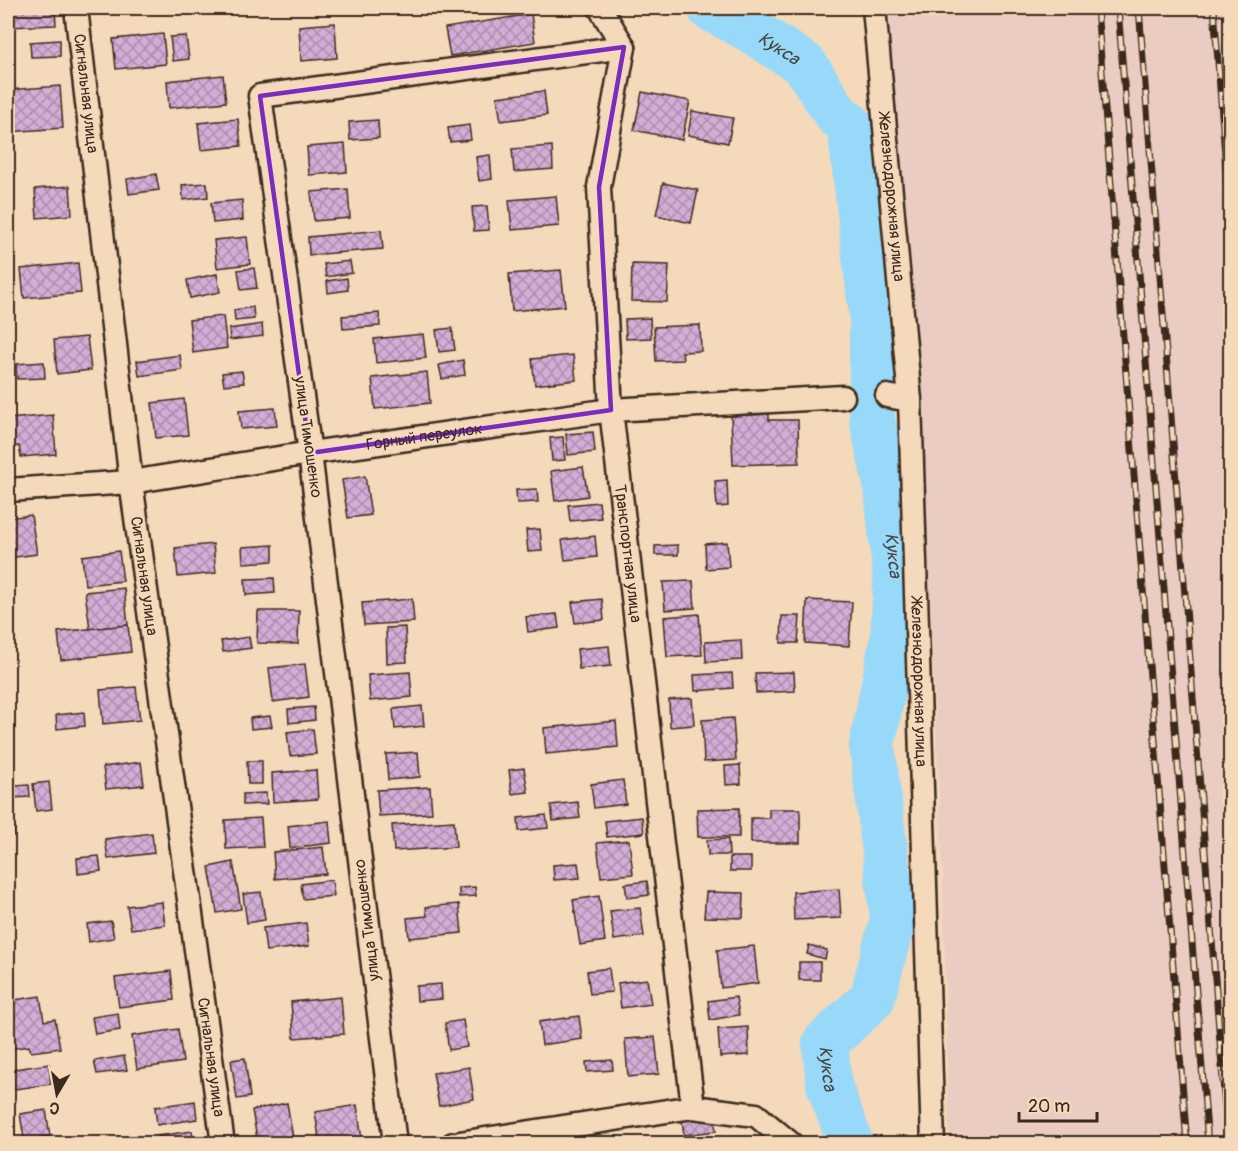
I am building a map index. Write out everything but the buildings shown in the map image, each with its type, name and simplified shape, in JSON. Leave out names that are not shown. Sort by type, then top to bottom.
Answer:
[{"type":"street","name":"Сигнальная улица","points":[[76,8],[131,482],[223,1143]]},
{"type":"street","points":[[600,8],[624,47]]},
{"type":"street","name":"Железнодорожная улица","points":[[874,8],[910,400],[933,1143]]},
{"type":"street","name":"Транспортная улица","points":[[624,47],[599,187],[611,410],[693,1107]]},
{"type":"street","name":"улица Тимошенко","points":[[395,1143],[310,453],[260,96],[624,47]]},
{"type":"street","points":[[887,396],[910,400]]},
{"type":"street","name":"Горный переулок","points":[[8,490],[131,482],[310,453],[611,410],[843,397]]},
{"type":"street","points":[[453,1143],[693,1107],[756,1115],[791,1143]]},
{"type":"highlighted area","points":[[624,47],[599,187],[611,410],[310,453],[260,96]]},
{"type":"shaded area","points":[[886,8],[1230,8],[1230,1143],[949,1143],[943,879],[920,376]]},
{"type":"waterway","name":"Кукса","points":[[710,8],[749,29],[805,65],[837,115],[850,125],[872,316],[872,418],[887,489],[896,581],[893,639],[872,745],[893,919],[872,999],[825,1043],[829,1085],[851,1144]]},
{"type":"railway","points":[[1097,8],[1187,1144]]},
{"type":"railway","points":[[1118,8],[1208,1144]]},
{"type":"railway","points":[[1139,8],[1228,1144]]},
{"type":"railway","points":[[1214,8],[1230,222]]}]
